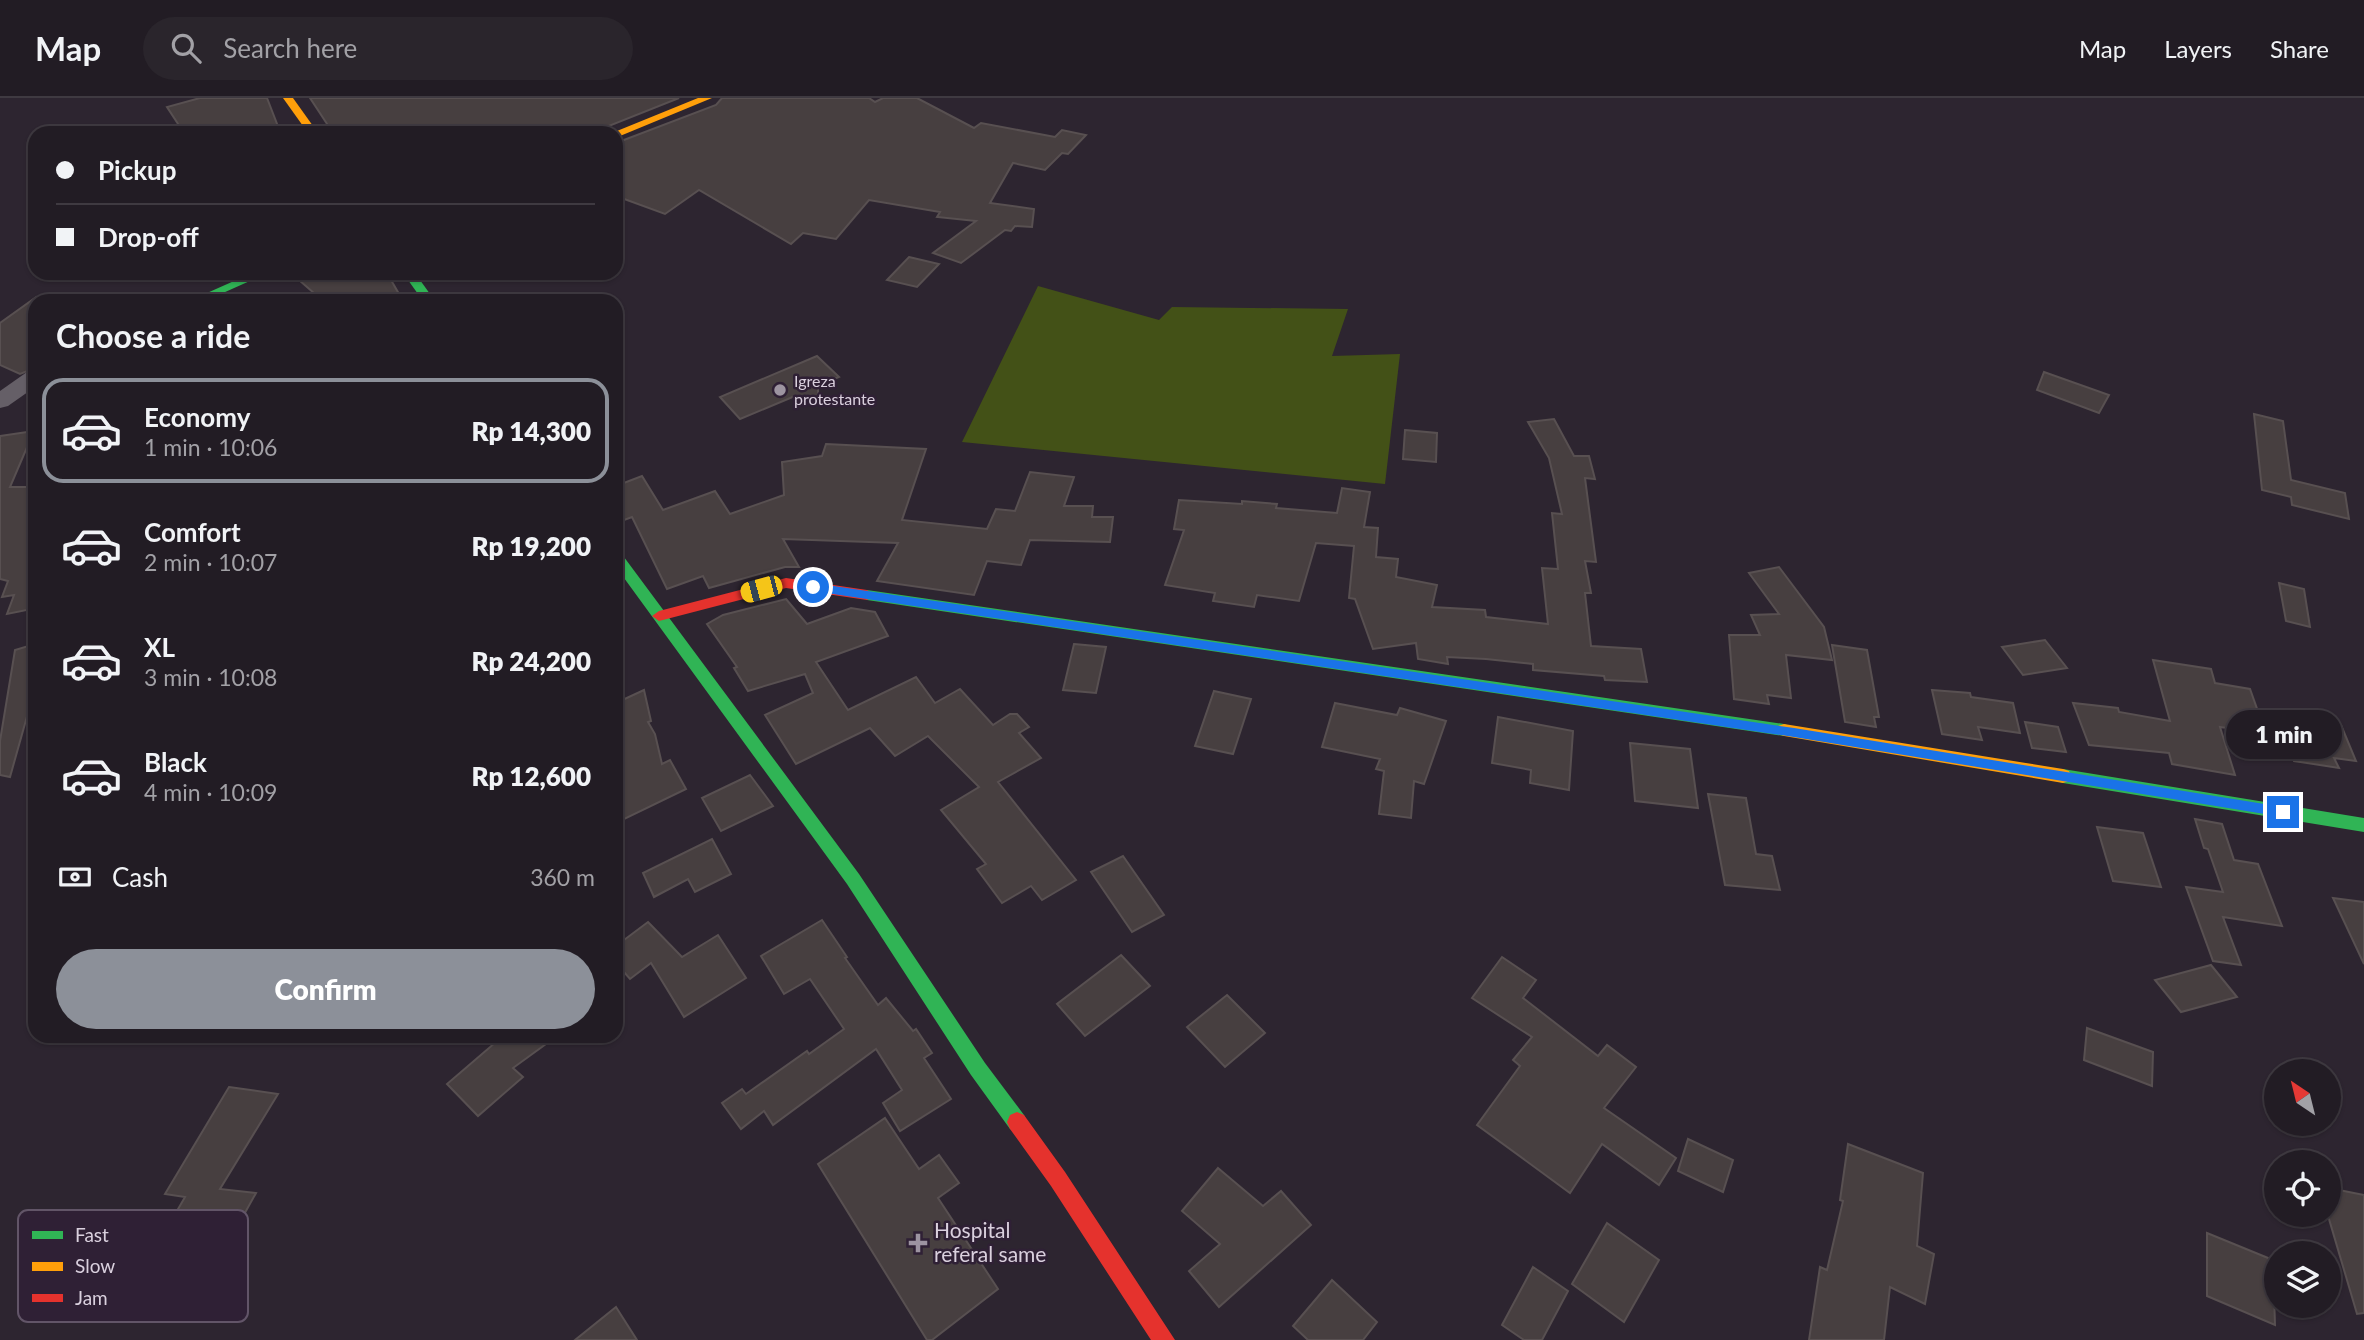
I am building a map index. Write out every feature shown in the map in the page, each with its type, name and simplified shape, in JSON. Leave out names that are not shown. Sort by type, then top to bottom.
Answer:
[{"type":"street","points":[[288,98],[308,126]]},
{"type":"street","points":[[623,131],[707,98]]},
{"type":"street","points":[[212,294],[245,280]]},
{"type":"street","points":[[0,401],[28,382]]},
{"type":"street","points":[[623,567],[853,879],[978,1069],[1058,1179],[1164,1340]]},
{"type":"street","points":[[659,616],[786,583],[1794,732],[2364,825]]},
{"type":"green space","points":[[1038,286],[1159,320],[1172,307],[1348,309],[1332,356],[1400,354],[1385,484],[962,442]]},
{"type":"building","points":[[200,98],[267,98],[278,126],[179,126],[167,107]]},
{"type":"building","points":[[310,98],[679,98],[609,126],[328,126]]},
{"type":"building","points":[[722,98],[869,98],[875,102],[883,98],[917,98],[974,128],[981,123],[1055,137],[1062,130],[1086,135],[1068,154],[1062,153],[1045,170],[1013,163],[990,203],[1034,209],[1032,227],[1015,226],[1011,231],[1005,230],[961,263],[933,253],[976,221],[937,217],[940,212],[869,200],[836,239],[803,233],[791,244],[699,190],[665,214],[623,199],[623,140],[716,105]]},
{"type":"building","points":[[909,257],[939,264],[917,287],[887,280]]},
{"type":"building","points":[[299,280],[391,280],[399,294],[315,294]]},
{"type":"building","points":[[28,303],[28,371],[20,374],[0,365],[0,323]]},
{"type":"building","name":"Igreza protestante","points":[[817,356],[839,377],[818,386],[818,396],[802,403],[795,396],[740,419],[720,397]]},
{"type":"building","points":[[2044,372],[2109,395],[2099,413],[2037,390]]},
{"type":"building","points":[[2254,414],[2283,421],[2291,480],[2345,493],[2349,519],[2292,505],[2291,497],[2262,490]]},
{"type":"building","points":[[1554,419],[1574,456],[1589,456],[1595,479],[1585,478],[1596,562],[1585,561],[1591,593],[1585,593],[1591,646],[1641,649],[1647,682],[1605,680],[1604,676],[1533,670],[1533,664],[1486,659],[1447,657],[1448,664],[1418,659],[1416,643],[1373,649],[1355,599],[1349,598],[1354,546],[1316,543],[1299,601],[1257,595],[1254,607],[1213,601],[1215,593],[1165,585],[1184,530],[1174,529],[1179,500],[1242,504],[1242,501],[1277,504],[1276,508],[1337,513],[1342,488],[1370,492],[1364,527],[1378,528],[1376,557],[1398,559],[1396,577],[1437,585],[1432,607],[1485,610],[1486,617],[1548,624],[1542,568],[1558,569],[1552,513],[1562,514],[1549,458],[1528,422]]},
{"type":"building","points":[[1405,430],[1437,433],[1436,462],[1403,459]]},
{"type":"building","points":[[28,432],[28,445],[10,487],[28,487],[28,610],[7,614],[14,595],[2,597],[8,581],[0,579],[0,436]]},
{"type":"building","points":[[826,444],[926,449],[902,520],[987,529],[996,509],[1015,511],[1030,472],[1074,477],[1064,506],[1093,506],[1092,517],[1113,517],[1110,542],[1030,540],[1021,565],[987,561],[974,595],[877,581],[898,543],[783,539],[799,567],[785,567],[709,588],[703,576],[667,589],[632,517],[623,520],[623,483],[642,476],[663,510],[715,491],[730,514],[784,495],[782,462],[822,456]]},
{"type":"building","points":[[1779,567],[1824,627],[1832,660],[1786,655],[1791,698],[1767,695],[1769,704],[1734,699],[1729,635],[1760,635],[1751,615],[1779,614],[1749,573]]},
{"type":"building","points":[[2279,583],[2304,589],[2310,627],[2286,621]]},
{"type":"building","points":[[786,599],[807,624],[851,608],[875,612],[888,636],[816,662],[848,710],[916,677],[935,703],[960,689],[993,725],[1010,714],[1017,714],[1029,727],[1019,733],[1041,758],[998,782],[1076,880],[1042,900],[1031,886],[1002,903],[977,869],[986,864],[941,810],[979,787],[928,736],[895,756],[870,728],[796,764],[765,715],[813,693],[805,674],[748,691],[734,668],[737,667],[707,624],[723,615]]},
{"type":"building","points":[[2045,640],[2067,668],[2023,675],[2002,647]]},
{"type":"building","points":[[1074,644],[1106,647],[1096,693],[1063,690]]},
{"type":"building","points":[[1832,645],[1867,650],[1879,717],[1874,717],[1876,727],[1845,722]]},
{"type":"building","points":[[28,646],[28,713],[10,777],[0,775],[0,741],[15,650]]},
{"type":"building","points":[[2153,660],[2211,669],[2215,683],[2250,689],[2266,734],[2220,727],[2235,775],[2172,764],[2169,753],[2089,745],[2073,703],[2118,708],[2119,712],[2170,721]]},
{"type":"building","points":[[644,690],[651,721],[648,722],[655,734],[662,764],[670,760],[686,789],[623,820],[623,700]]},
{"type":"building","points":[[1932,690],[1970,693],[1971,697],[2013,703],[2020,733],[1978,727],[1982,740],[1942,734]]},
{"type":"building","points":[[1214,691],[1251,699],[1233,754],[1195,746]]},
{"type":"building","points":[[1335,703],[1397,715],[1400,708],[1446,721],[1424,784],[1414,781],[1411,818],[1379,814],[1384,771],[1376,769],[1380,759],[1322,747]]},
{"type":"building","points":[[1498,717],[1573,731],[1569,790],[1530,783],[1531,770],[1492,763]]},
{"type":"building","points":[[2311,721],[2341,725],[2356,761],[2334,758],[2339,768],[2294,761],[2279,723],[2314,729]]},
{"type":"building","points":[[2025,722],[2058,727],[2066,752],[2032,748]]},
{"type":"building","points":[[1630,743],[1690,749],[1698,808],[1635,801]]},
{"type":"building","points":[[750,775],[773,806],[721,831],[702,798]]},
{"type":"building","points":[[1708,794],[1746,798],[1756,854],[1772,856],[1780,890],[1725,885]]},
{"type":"building","points":[[2195,819],[2222,824],[2234,860],[2258,864],[2282,926],[2223,917],[2241,965],[2213,961],[2186,887],[2223,892]]},
{"type":"building","points":[[2097,827],[2143,833],[2161,887],[2113,881]]},
{"type":"building","points":[[712,839],[731,874],[695,892],[688,879],[654,897],[643,873]]},
{"type":"building","points":[[1123,856],[1164,915],[1132,932],[1091,872]]},
{"type":"building","points":[[2333,898],[2364,902],[2364,964]]},
{"type":"building","points":[[822,920],[878,1005],[886,998],[913,1031],[916,1029],[932,1053],[924,1058],[951,1099],[900,1131],[883,1103],[902,1090],[876,1049],[773,1125],[764,1111],[741,1129],[722,1103],[742,1089],[746,1094],[807,1051],[809,1054],[844,1029],[810,979],[784,994],[761,956]]},
{"type":"building","points":[[648,922],[682,957],[718,935],[746,978],[684,1017],[651,963],[630,979],[623,971],[623,941]]},
{"type":"building","points":[[1121,955],[1150,986],[1085,1036],[1057,1004]]},
{"type":"building","points":[[1502,957],[1536,980],[1523,998],[1598,1056],[1607,1045],[1636,1067],[1604,1108],[1676,1158],[1659,1185],[1602,1144],[1570,1193],[1477,1125],[1520,1066],[1513,1060],[1532,1037],[1472,998]]},
{"type":"building","points":[[2211,965],[2237,997],[2181,1012],[2155,980]]},
{"type":"building","points":[[1227,995],[1265,1033],[1225,1067],[1187,1027]]},
{"type":"building","points":[[2087,1028],[2153,1052],[2152,1086],[2084,1060]]},
{"type":"building","points":[[495,1043],[547,1043],[513,1068],[523,1077],[478,1116],[447,1084]]},
{"type":"building","points":[[229,1087],[278,1094],[220,1189],[256,1193],[247,1210],[178,1210],[185,1197],[165,1194]]},
{"type":"building","name":"Hospital referal same","points":[[885,1118],[919,1169],[939,1155],[959,1183],[938,1198],[998,1289],[932,1340],[927,1340],[818,1164]]},
{"type":"building","points":[[1688,1139],[1733,1160],[1723,1192],[1678,1171]]},
{"type":"building","points":[[1848,1144],[1923,1173],[1917,1246],[1934,1254],[1925,1304],[1890,1287],[1884,1340],[1809,1340],[1820,1267],[1827,1270],[1843,1201],[1840,1200]]},
{"type":"building","points":[[1218,1168],[1263,1206],[1281,1191],[1311,1225],[1219,1307],[1189,1271],[1220,1244],[1182,1211]]},
{"type":"building","points":[[2341,1190],[2364,1195],[2364,1313],[2357,1314],[2341,1260],[2341,1241],[2335,1241],[2331,1227],[2341,1227]]},
{"type":"building","points":[[1607,1223],[1659,1260],[1624,1322],[1572,1284]]},
{"type":"building","points":[[2207,1233],[2264,1256],[2264,1318],[2275,1318],[2275,1325],[2207,1296]]},
{"type":"building","points":[[1533,1267],[1568,1291],[1542,1340],[1524,1340],[1502,1325]]},
{"type":"building","points":[[1332,1280],[1377,1322],[1363,1340],[1308,1340],[1293,1326]]},
{"type":"building","points":[[616,1307],[637,1340],[575,1340]]},
{"type":"traffic: fast","points":[[212,294],[245,280]]},
{"type":"traffic: fast","points":[[414,280],[424,294]]},
{"type":"traffic: fast","points":[[623,567],[853,879],[978,1069],[1017,1122]]},
{"type":"traffic: fast","points":[[867,595],[1784,730]]},
{"type":"traffic: fast","points":[[2063,776],[2364,825]]},
{"type":"traffic: slow","points":[[288,98],[308,126]]},
{"type":"traffic: slow","points":[[623,131],[707,98]]},
{"type":"traffic: slow","points":[[1784,730],[2063,776]]},
{"type":"traffic: jam","points":[[659,616],[786,583],[867,595]]},
{"type":"traffic: jam","points":[[1017,1122],[1058,1179],[1164,1340]]},
{"type":"place","name":"Igreza protestante","points":[[780,390]]},
{"type":"place","name":"Hospital referal same","points":[[918,1243]]},
{"type":"route","points":[[813,587],[1794,732],[2283,812]]}]
